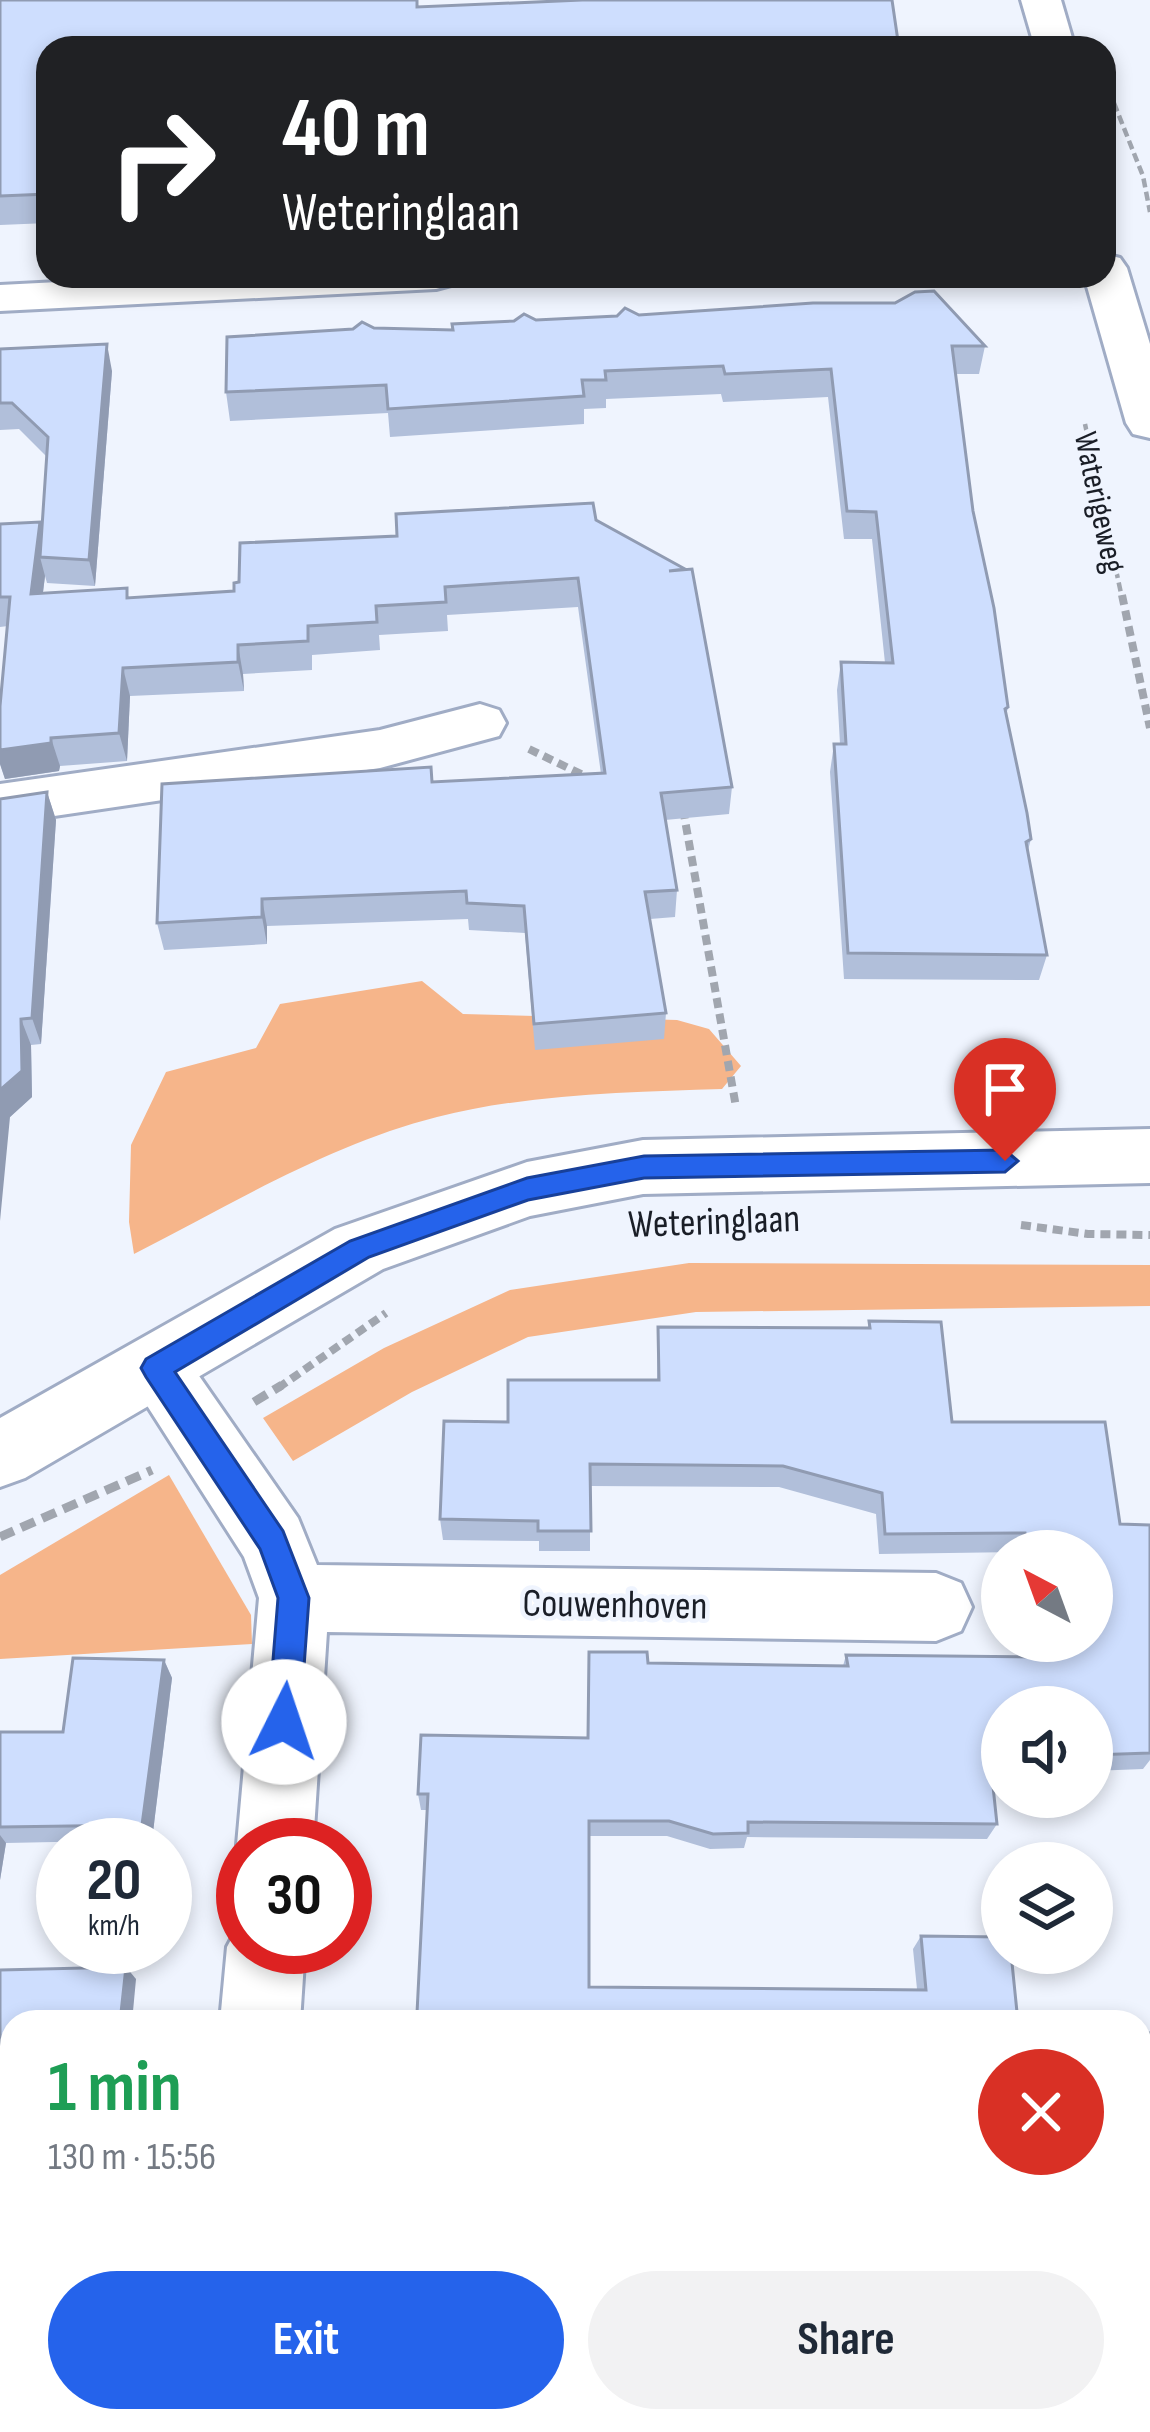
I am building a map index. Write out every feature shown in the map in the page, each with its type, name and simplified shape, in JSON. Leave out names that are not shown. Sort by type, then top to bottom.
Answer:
[{"type":"street","points":[[1041,0],[1052,36]]},
{"type":"street","points":[[0,298],[198,288]]},
{"type":"street","name":"Waterigeweg","points":[[1110,288],[1150,423]]},
{"type":"street","points":[[0,804],[380,749],[480,723]]},
{"type":"street","name":"Weteringlaan","points":[[0,1455],[359,1249],[527,1189],[644,1167],[767,1168],[1150,1156]]},
{"type":"street","points":[[156,1368],[273,1541],[294,1598],[277,1818]]},
{"type":"street","name":"Couwenhoven","points":[[294,1598],[936,1607]]},
{"type":"street","points":[[258,2010],[262,1974]]},
{"type":"path","points":[[1116,109],[1142,176],[1150,212]]},
{"type":"path","name":"Waterigeweg","points":[[1084,423],[1150,728]]},
{"type":"path","points":[[480,723],[581,776],[605,775]]},
{"type":"path","points":[[680,794],[737,1114]]},
{"type":"path","points":[[1006,1222],[1088,1234],[1150,1235]]},
{"type":"path","points":[[0,1538],[142,1477],[200,1434],[326,1358],[398,1304]]},
{"type":"shaded area","points":[[422,981],[463,1014],[677,1020],[709,1029],[741,1066],[722,1089],[542,1099],[471,1109],[397,1129],[282,1177],[134,1254],[129,1222],[131,1145],[166,1072],[256,1048],[280,1004]]},
{"type":"shaded area","points":[[689,1263],[1150,1265],[1150,1306],[696,1312],[528,1337],[412,1392],[293,1461],[263,1418],[384,1348],[510,1290]]},
{"type":"shaded area","points":[[169,1475],[251,1615],[252,1644],[0,1659],[0,1575]]},
{"type":"building","points":[[0,0],[417,0],[417,7],[582,0],[892,0],[897,36],[36,36],[36,194],[0,196]]},
{"type":"building","points":[[934,291],[985,346],[952,346],[973,511],[994,608],[1005,709],[1027,813],[1031,839],[1026,842],[1047,955],[848,953],[834,744],[846,744],[841,662],[893,663],[876,512],[847,511],[831,369],[725,374],[723,366],[605,371],[606,380],[582,380],[584,396],[388,409],[386,385],[226,392],[227,337],[353,329],[362,322],[374,328],[453,330],[452,324],[514,321],[524,314],[536,320],[617,316],[625,308],[639,315],[813,303],[895,303],[915,292]]},
{"type":"building","points":[[107,344],[89,560],[40,557],[48,437],[12,403],[0,403],[0,349]]},
{"type":"building","points":[[593,503],[596,520],[685,569],[669,571],[692,569],[732,787],[661,793],[677,890],[645,892],[666,1013],[534,1024],[524,906],[467,903],[466,891],[262,899],[262,917],[157,923],[162,784],[431,767],[432,782],[605,773],[578,578],[445,587],[446,602],[376,606],[377,622],[308,626],[308,641],[238,645],[238,662],[123,668],[119,733],[51,738],[51,743],[0,750],[10,597],[0,597],[0,524],[40,522],[31,594],[127,588],[127,598],[234,591],[234,583],[239,582],[240,543],[397,536],[396,514]]},
{"type":"building","points":[[47,792],[32,1018],[21,1019],[22,1071],[0,1090],[0,799]]},
{"type":"building","points":[[869,1321],[941,1322],[952,1422],[1105,1422],[1120,1524],[1150,1525],[1150,1753],[1113,1754],[1113,1686],[981,1686],[981,1818],[996,1818],[997,1824],[748,1822],[748,1833],[713,1834],[669,1821],[589,1821],[589,1987],[926,1990],[921,1936],[981,1937],[981,1974],[1013,1974],[1017,2010],[417,2010],[428,1794],[418,1794],[421,1735],[588,1738],[589,1652],[647,1652],[648,1663],[848,1666],[846,1655],[1113,1662],[1113,1530],[885,1534],[882,1493],[783,1466],[590,1464],[591,1531],[538,1531],[538,1521],[440,1519],[444,1421],[508,1422],[508,1380],[659,1380],[658,1327],[870,1328]]},
{"type":"building","points":[[73,1658],[164,1660],[143,1818],[36,1818],[36,1826],[0,1827],[0,1732],[63,1732]]},
{"type":"building","points":[[0,1970],[125,1974],[121,2010],[0,2010]]},
{"type":"route","points":[[284,1722],[294,1598],[273,1541],[156,1368],[359,1249],[527,1189],[644,1167],[1005,1161]]}]
